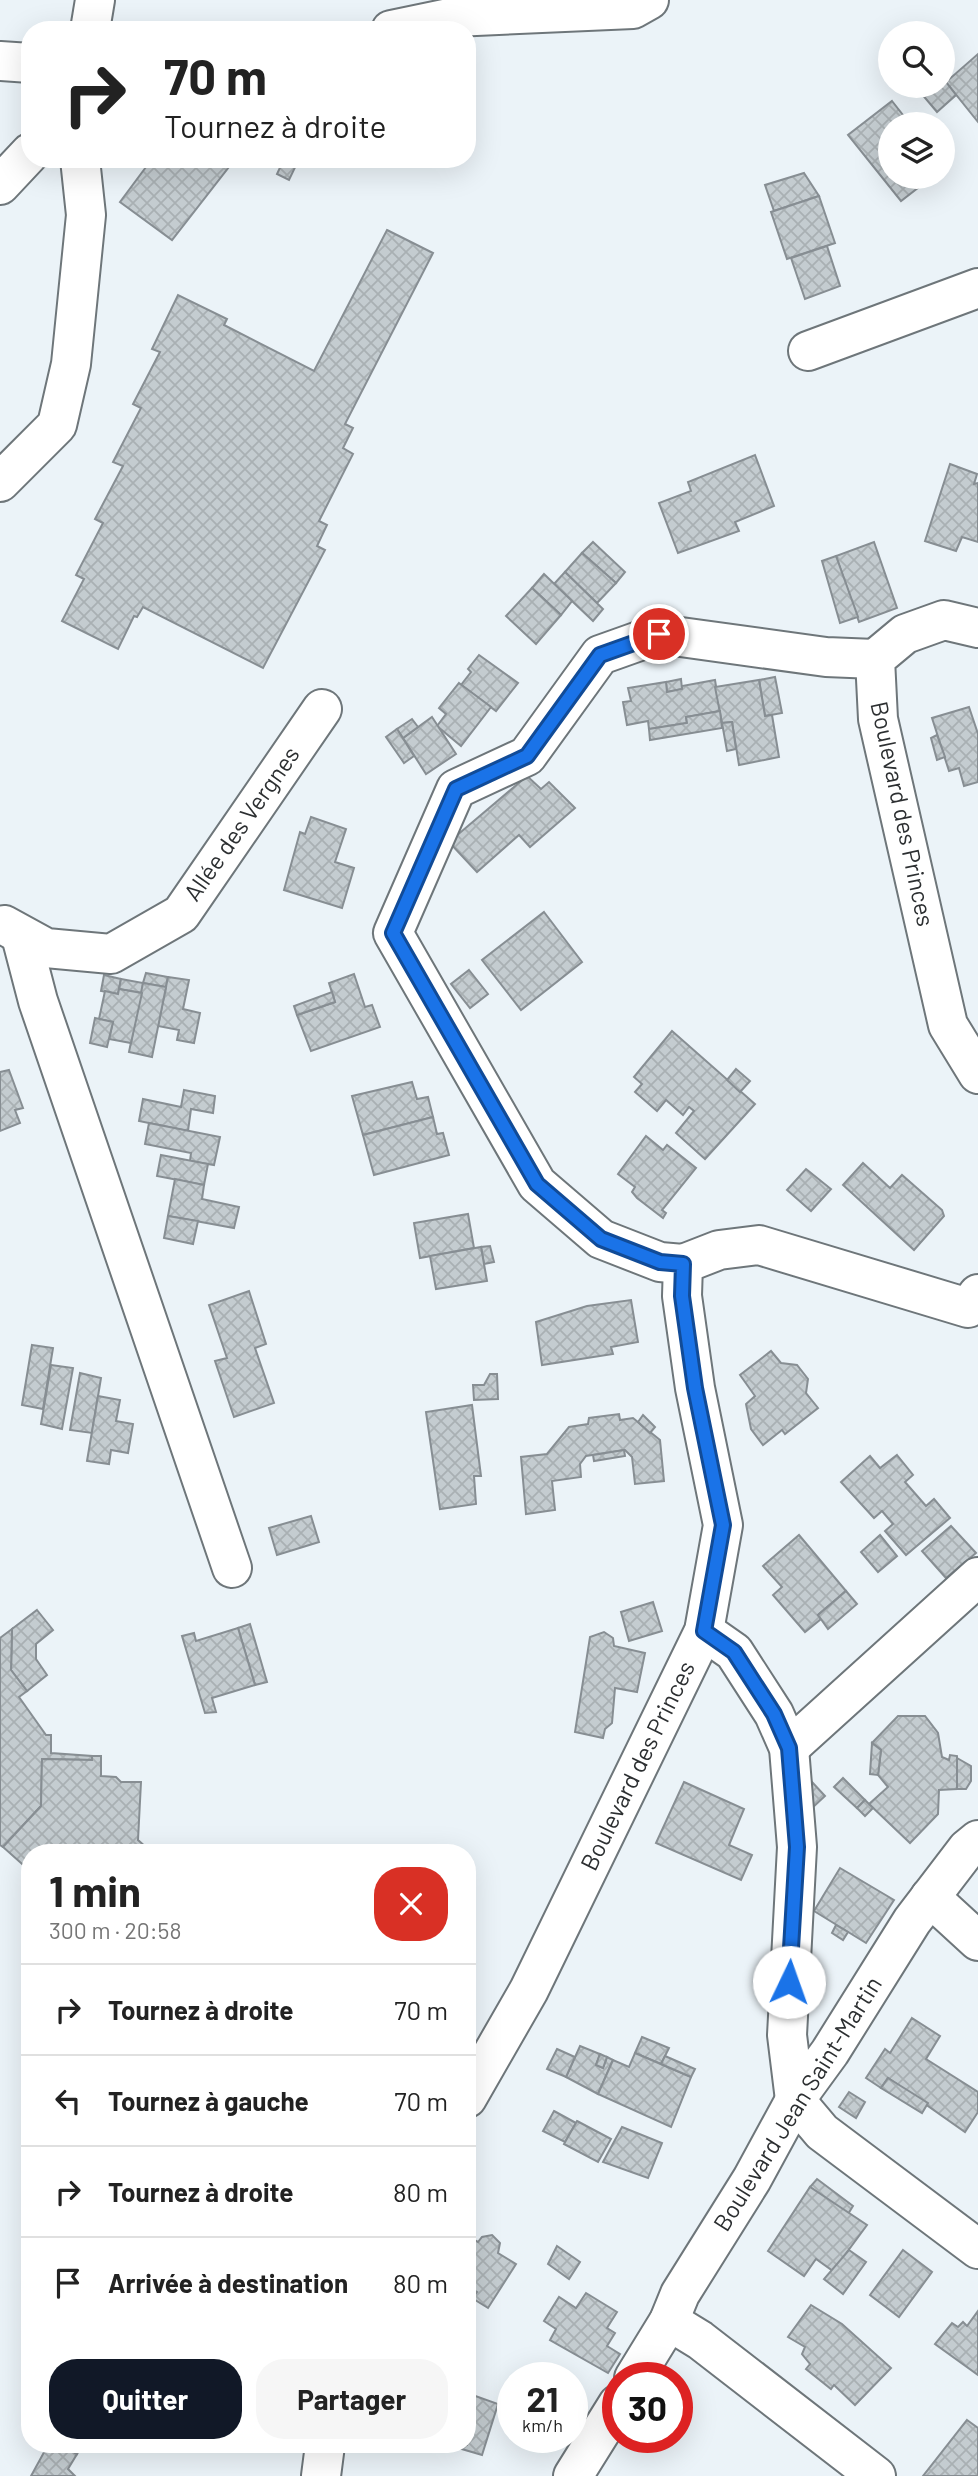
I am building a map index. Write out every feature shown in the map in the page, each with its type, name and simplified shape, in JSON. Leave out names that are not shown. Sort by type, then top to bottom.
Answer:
[{"type":"street","points":[[92,21],[95,0]]},
{"type":"street","points":[[435,21],[454,17],[633,9],[649,0]]},
{"type":"street","points":[[0,61],[21,62]]},
{"type":"street","points":[[0,185],[21,163]]},
{"type":"street","points":[[0,482],[57,425],[71,365],[86,215],[81,168]]},
{"type":"street","points":[[808,351],[978,288]]},
{"type":"street","points":[[975,1307],[759,1245],[719,1250],[683,1264],[660,1262],[601,1239],[537,1184],[393,933],[456,789],[527,756],[600,655],[659,634],[825,657],[874,659],[905,634],[944,620],[978,628]]},
{"type":"street","name":"Boulevard des Princes","points":[[874,659],[878,719],[948,1025],[978,1074]]},
{"type":"street","name":"Allée des Vergnes","points":[[7,940],[46,948],[111,954],[181,914],[322,709]]},
{"type":"street","points":[[7,940],[38,1001],[232,1568]]},
{"type":"street","name":"Boulevard des Princes","points":[[476,2082],[529,1990],[704,1631],[723,1525],[695,1388],[682,1296],[683,1264]]},
{"type":"street","points":[[789,1748],[978,1577]]},
{"type":"street","points":[[704,1631],[734,1652],[774,1714],[789,1748],[797,1847],[786,2035],[795,2100],[822,2132],[978,2249]]},
{"type":"street","name":"Boulevard Jean Saint-Martin","points":[[644,2362],[669,2321],[680,2294],[752,2179],[795,2100],[930,1897],[967,1849],[978,1840]]},
{"type":"street","points":[[930,1897],[978,1941]]},
{"type":"street","points":[[669,2321],[700,2340],[876,2476]]},
{"type":"street","points":[[573,2476],[602,2430]]},
{"type":"street","points":[[321,2476],[324,2453]]},
{"type":"building","points":[[978,54],[978,122],[955,93],[955,74]]},
{"type":"building","points":[[925,98],[953,98],[937,112]]},
{"type":"building","points":[[892,101],[901,112],[878,112],[878,172],[848,135]]},
{"type":"building","points":[[145,168],[228,168],[172,240],[120,202]]},
{"type":"building","points":[[280,168],[295,168],[289,180],[277,174]]},
{"type":"building","points":[[804,173],[819,196],[774,211],[765,185]]},
{"type":"building","points":[[891,189],[916,189],[901,201]]},
{"type":"building","points":[[819,196],[835,243],[787,259],[771,212]]},
{"type":"building","points":[[387,230],[433,253],[345,424],[353,428],[343,448],[353,454],[319,521],[327,525],[317,546],[325,550],[263,668],[143,607],[137,617],[134,616],[118,649],[62,621],[84,579],[76,575],[103,523],[95,519],[123,466],[113,462],[141,408],[133,404],[160,352],[152,349],[178,295],[227,319],[224,325],[314,371]]},
{"type":"building","points":[[827,246],[840,286],[805,299],[791,258]]},
{"type":"building","points":[[755,455],[774,506],[735,522],[739,531],[678,553],[659,503],[691,491],[688,482]]},
{"type":"building","points":[[950,464],[977,474],[974,484],[978,483],[978,542],[962,537],[956,551],[925,541]]},
{"type":"building","points":[[593,542],[625,572],[616,583],[582,553]]},
{"type":"building","points":[[874,542],[897,608],[859,622],[836,556]]},
{"type":"building","points":[[582,553],[616,583],[597,603],[565,572]]},
{"type":"building","points":[[836,556],[858,617],[840,623],[822,561]]},
{"type":"building","points":[[565,572],[603,609],[593,621],[554,584]]},
{"type":"building","points":[[544,574],[572,601],[561,615],[532,588]]},
{"type":"building","points":[[532,588],[561,615],[536,644],[506,616]]},
{"type":"building","points":[[479,655],[518,683],[496,711],[461,685],[471,672],[468,669]]},
{"type":"building","points":[[775,677],[782,713],[765,716],[759,680]]},
{"type":"building","points":[[681,679],[682,689],[667,692],[666,682]]},
{"type":"building","points":[[715,680],[720,711],[686,717],[687,723],[649,729],[648,721],[627,725],[623,702],[631,701],[628,688],[666,682],[667,692],[682,689],[682,686]]},
{"type":"building","points":[[759,680],[765,716],[772,715],[779,757],[739,765],[732,722],[722,723],[715,687]]},
{"type":"building","points":[[459,683],[491,707],[461,746],[437,726],[446,714],[439,708]]},
{"type":"building","points":[[969,707],[978,734],[978,782],[964,786],[959,768],[949,771],[932,718]]},
{"type":"building","points":[[720,711],[722,728],[650,740],[649,729],[687,723],[686,717]]},
{"type":"building","points":[[432,717],[456,754],[426,774],[403,738]]},
{"type":"building","points":[[412,719],[418,727],[403,738],[397,729]]},
{"type":"building","points":[[732,722],[736,749],[727,751],[722,723]]},
{"type":"building","points":[[397,729],[414,756],[404,763],[386,737]]},
{"type":"building","points":[[937,735],[945,757],[937,760],[931,738]]},
{"type":"building","points":[[527,776],[541,789],[549,782],[575,808],[530,847],[519,835],[477,872],[449,842]]},
{"type":"building","points":[[311,817],[346,829],[335,862],[354,868],[342,908],[284,890],[300,832],[305,834]]},
{"type":"building","points":[[544,912],[582,962],[521,1010],[482,960]]},
{"type":"building","points":[[469,970],[488,994],[470,1008],[451,984]]},
{"type":"building","points":[[146,973],[168,977],[166,987],[143,983]]},
{"type":"building","points":[[354,974],[365,1007],[372,1005],[380,1027],[311,1051],[297,1015],[335,1002],[329,983]]},
{"type":"building","points":[[104,975],[121,979],[118,994],[101,991]]},
{"type":"building","points":[[168,977],[189,980],[183,1009],[200,1013],[194,1043],[177,1040],[179,1030],[158,1026]]},
{"type":"building","points":[[121,979],[143,983],[142,993],[119,989]]},
{"type":"building","points":[[143,983],[166,987],[152,1057],[129,1052]]},
{"type":"building","points":[[119,989],[142,993],[131,1043],[109,1039],[113,1022],[99,1019],[105,991],[118,994]]},
{"type":"building","points":[[332,992],[335,1002],[297,1015],[294,1006]]},
{"type":"building","points":[[95,1018],[113,1022],[107,1047],[90,1043]]},
{"type":"building","points":[[672,1031],[755,1104],[705,1159],[676,1133],[694,1111],[689,1107],[683,1115],[666,1100],[657,1111],[635,1092],[642,1084],[634,1077]]},
{"type":"building","points":[[736,1069],[750,1081],[740,1092],[727,1080]]},
{"type":"building","points":[[9,1070],[23,1108],[15,1110],[20,1123],[0,1131],[0,1072]]},
{"type":"building","points":[[412,1082],[417,1099],[428,1097],[433,1117],[363,1135],[352,1096]]},
{"type":"building","points":[[184,1090],[215,1096],[213,1113],[191,1109],[188,1131],[139,1121],[143,1099],[181,1107]]},
{"type":"building","points":[[433,1117],[437,1134],[443,1133],[449,1155],[374,1175],[363,1135]]},
{"type":"building","points":[[149,1123],[220,1137],[214,1165],[190,1161],[191,1153],[145,1144]]},
{"type":"building","points":[[646,1136],[663,1150],[667,1145],[696,1168],[662,1210],[666,1213],[663,1218],[637,1198],[632,1192],[635,1187],[618,1174]]},
{"type":"building","points":[[161,1155],[208,1164],[204,1185],[157,1176]]},
{"type":"building","points":[[863,1163],[890,1188],[902,1175],[942,1210],[944,1216],[914,1250],[843,1185]]},
{"type":"building","points":[[806,1169],[831,1189],[811,1211],[787,1190]]},
{"type":"building","points":[[175,1179],[204,1185],[202,1199],[239,1207],[234,1228],[168,1216]]},
{"type":"building","points":[[468,1214],[474,1248],[420,1258],[414,1223]]},
{"type":"building","points":[[168,1216],[198,1221],[193,1244],[164,1238]]},
{"type":"building","points":[[490,1246],[494,1262],[484,1264],[481,1247]]},
{"type":"building","points":[[481,1247],[487,1281],[436,1289],[430,1256]]},
{"type":"building","points":[[249,1291],[266,1344],[255,1348],[274,1403],[234,1417],[215,1361],[227,1358],[209,1305]]},
{"type":"building","points":[[631,1300],[638,1342],[611,1347],[613,1354],[542,1365],[536,1322],[587,1306]]},
{"type":"building","points":[[32,1345],[53,1348],[43,1409],[22,1405]]},
{"type":"building","points":[[771,1351],[781,1363],[797,1365],[808,1379],[806,1393],[818,1408],[785,1434],[782,1430],[763,1445],[751,1429],[746,1404],[755,1396],[740,1375]]},
{"type":"building","points":[[51,1365],[73,1368],[62,1429],[41,1424]]},
{"type":"building","points":[[80,1373],[101,1378],[92,1433],[70,1430]]},
{"type":"building","points":[[490,1374],[497,1374],[498,1399],[474,1400],[473,1385],[484,1385]]},
{"type":"building","points":[[98,1396],[120,1400],[116,1421],[133,1424],[128,1453],[111,1450],[109,1464],[87,1461]]},
{"type":"building","points":[[472,1405],[481,1476],[474,1476],[476,1504],[440,1509],[426,1412]]},
{"type":"building","points":[[619,1414],[620,1420],[633,1418],[660,1440],[664,1481],[635,1484],[632,1457],[625,1450],[586,1456],[580,1464],[581,1477],[552,1481],[555,1510],[526,1514],[521,1457],[547,1454],[569,1427],[588,1424],[589,1418]]},
{"type":"building","points":[[643,1415],[655,1427],[650,1433],[638,1422]]},
{"type":"building","points":[[624,1450],[625,1456],[594,1461],[593,1455]]},
{"type":"building","points":[[897,1455],[913,1475],[905,1482],[926,1506],[934,1499],[950,1518],[906,1555],[885,1531],[893,1524],[882,1511],[874,1518],[841,1482],[870,1456],[880,1468]]},
{"type":"building","points":[[311,1516],[319,1542],[277,1555],[269,1528]]},
{"type":"building","points":[[951,1526],[976,1553],[946,1578],[922,1551]]},
{"type":"building","points":[[799,1535],[846,1591],[818,1615],[821,1619],[805,1632],[773,1595],[782,1587],[763,1566]]},
{"type":"building","points":[[880,1535],[897,1556],[878,1572],[861,1552]]},
{"type":"building","points":[[846,1591],[857,1604],[828,1629],[818,1615]]},
{"type":"building","points":[[653,1602],[662,1631],[629,1641],[621,1612]]},
{"type":"building","points":[[37,1610],[53,1630],[36,1644],[36,1659],[47,1675],[27,1691],[11,1670],[12,1629]]},
{"type":"building","points":[[250,1624],[267,1682],[255,1685],[238,1628]]},
{"type":"building","points":[[238,1628],[255,1685],[212,1698],[216,1712],[205,1713],[182,1636],[194,1633],[196,1641]]},
{"type":"building","points":[[12,1629],[11,1670],[27,1691],[19,1697],[46,1735],[51,1735],[51,1753],[92,1756],[92,1760],[42,1759],[41,1806],[3,1847],[0,1845],[0,1638]]},
{"type":"building","points":[[604,1632],[613,1638],[614,1646],[645,1653],[637,1692],[615,1688],[612,1723],[605,1729],[603,1738],[575,1732],[590,1637]]},
{"type":"building","points":[[898,1716],[925,1716],[938,1733],[942,1757],[949,1760],[950,1755],[957,1756],[957,1789],[939,1790],[938,1814],[910,1843],[869,1804],[888,1787],[878,1775],[881,1750],[872,1743]]},
{"type":"building","points":[[872,1743],[881,1750],[878,1775],[870,1774]]},
{"type":"building","points":[[92,1756],[101,1756],[101,1776],[116,1777],[121,1782],[141,1782],[138,1840],[142,1844],[21,1844],[21,1863],[3,1847],[41,1806],[42,1759],[92,1760]]},
{"type":"building","points":[[957,1758],[971,1766],[971,1781],[966,1789],[957,1789]]},
{"type":"building","points":[[843,1778],[865,1800],[857,1808],[834,1787]]},
{"type":"building","points":[[684,1782],[744,1809],[729,1845],[752,1855],[741,1880],[656,1843]]},
{"type":"building","points":[[812,1782],[825,1796],[811,1809],[807,1787]]},
{"type":"building","points":[[865,1800],[873,1808],[865,1816],[857,1808]]},
{"type":"building","points":[[840,1868],[894,1900],[866,1943],[814,1911]]},
{"type":"building","points":[[836,1925],[848,1932],[843,1940],[832,1933]]},
{"type":"building","points":[[912,2018],[940,2036],[926,2059],[978,2092],[978,2112],[965,2132],[888,2078],[881,2088],[866,2078],[885,2049],[890,2053]]},
{"type":"building","points":[[642,2037],[669,2048],[661,2064],[635,2053]]},
{"type":"building","points":[[580,2046],[600,2054],[596,2065],[603,2068],[607,2057],[613,2060],[598,2094],[566,2077]]},
{"type":"building","points":[[557,2049],[575,2057],[566,2077],[547,2069]]},
{"type":"building","points":[[635,2053],[691,2077],[671,2127],[598,2094],[613,2060],[629,2067]]},
{"type":"building","points":[[600,2054],[607,2057],[603,2068],[596,2065]]},
{"type":"building","points":[[665,2056],[695,2069],[691,2077],[661,2064]]},
{"type":"building","points":[[888,2078],[928,2103],[922,2113],[881,2088]]},
{"type":"building","points":[[849,2092],[865,2102],[856,2118],[839,2107]]},
{"type":"building","points":[[554,2111],[576,2123],[565,2142],[543,2131]]},
{"type":"building","points":[[577,2121],[611,2139],[598,2162],[564,2144]]},
{"type":"building","points":[[622,2127],[662,2143],[648,2178],[603,2162]]},
{"type":"building","points":[[817,2179],[853,2206],[848,2214],[810,2187]]},
{"type":"building","points":[[810,2187],[867,2225],[833,2271],[816,2259],[804,2276],[768,2251]]},
{"type":"building","points":[[492,2235],[500,2243],[498,2253],[516,2264],[488,2308],[476,2300],[476,2241]]},
{"type":"building","points":[[557,2246],[580,2262],[569,2279],[548,2264]]},
{"type":"building","points":[[849,2250],[866,2262],[843,2294],[824,2279]]},
{"type":"building","points":[[903,2250],[932,2272],[899,2317],[870,2295]]},
{"type":"building","points":[[586,2293],[617,2312],[607,2328],[615,2333],[607,2346],[620,2354],[615,2362],[602,2362],[602,2370],[550,2340],[556,2329],[544,2321],[559,2297],[576,2308]]},
{"type":"building","points":[[811,2305],[842,2324],[891,2368],[855,2405],[834,2385],[831,2389],[806,2369],[810,2364],[802,2354],[805,2347],[788,2337]]},
{"type":"building","points":[[978,2311],[978,2375],[935,2344],[952,2323],[958,2327],[963,2322],[967,2326]]},
{"type":"building","points":[[476,2396],[497,2404],[482,2455],[475,2453]]},
{"type":"building","points":[[967,2420],[978,2428],[978,2476],[923,2476]]},
{"type":"building","points":[[44,2453],[77,2454],[68,2469],[75,2476],[31,2476]]},
{"type":"route","points":[[659,634],[600,655],[527,756],[456,789],[393,933],[537,1184],[601,1239],[660,1262],[683,1264],[682,1296],[695,1388],[723,1525],[704,1631],[734,1652],[774,1714],[789,1748],[797,1847],[789,1982]]}]
